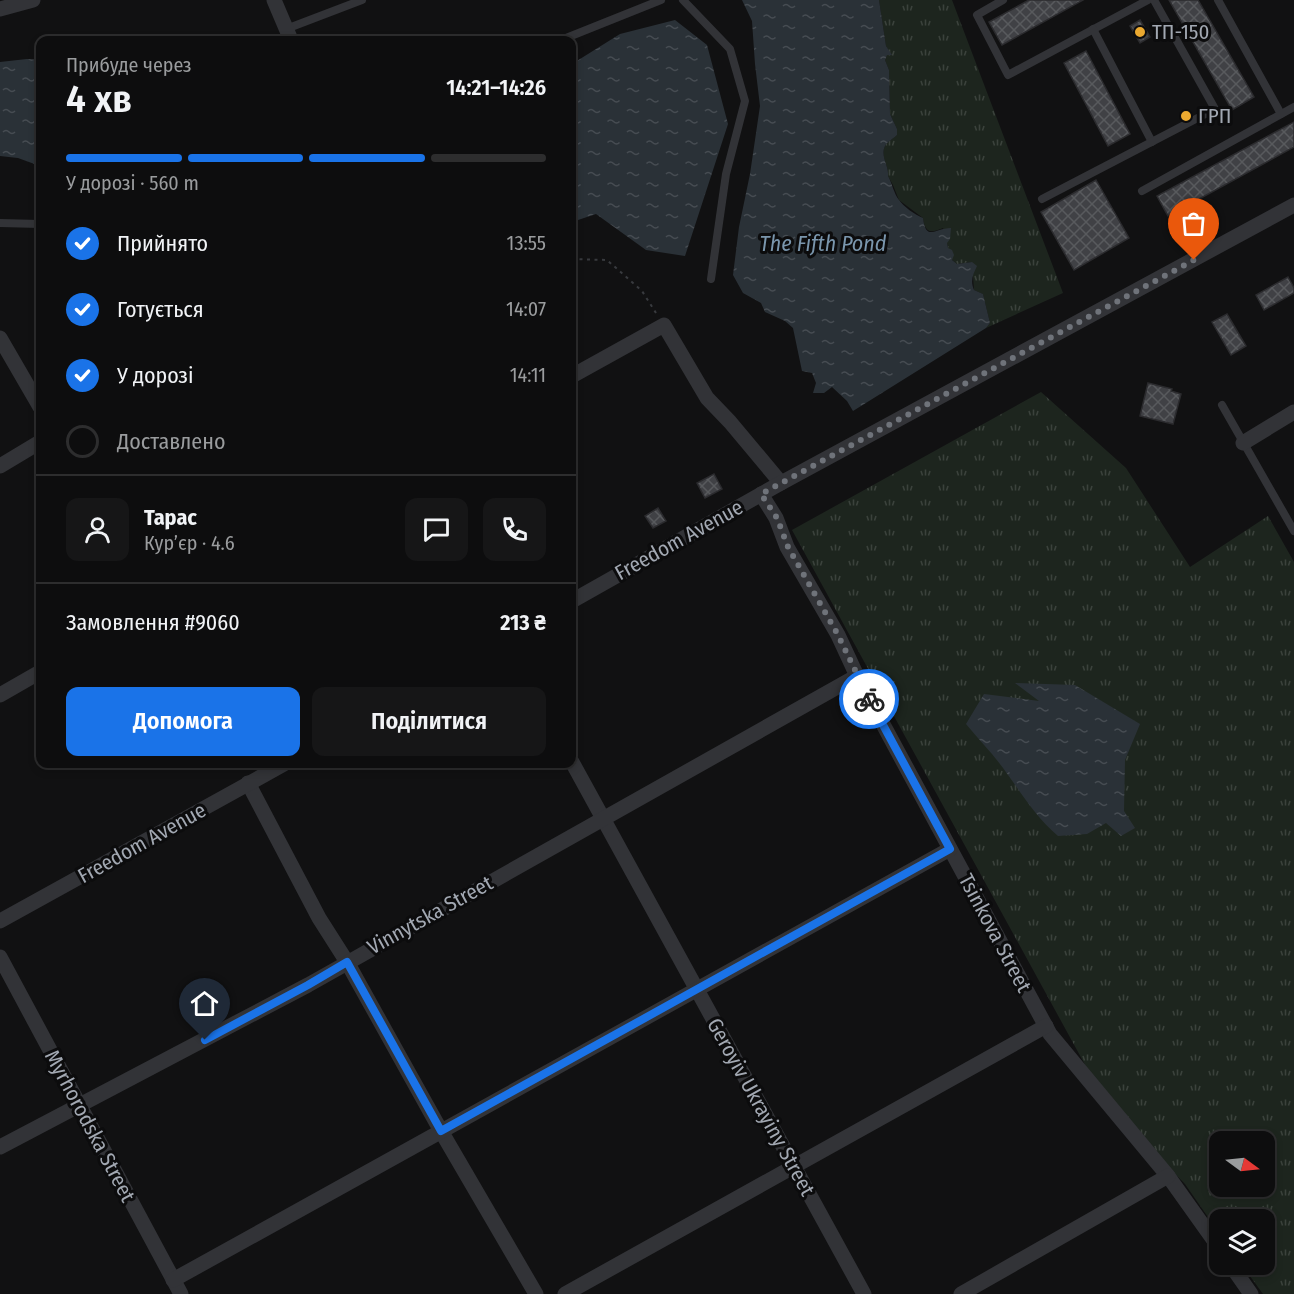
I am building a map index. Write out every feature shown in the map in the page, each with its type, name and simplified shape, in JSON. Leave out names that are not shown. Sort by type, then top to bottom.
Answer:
[{"type":"street","points":[[0,9],[33,0]]},
{"type":"street","points":[[274,0],[289,35]]},
{"type":"street","name":"Freedom Avenue","points":[[576,599],[781,483],[1294,205]]},
{"type":"street","points":[[576,374],[664,325],[707,398],[781,483]]},
{"type":"street","points":[[0,338],[36,400]]},
{"type":"street","points":[[1243,443],[1294,412]]},
{"type":"street","points":[[0,466],[36,444]]},
{"type":"street","name":"Tsinkova Street","points":[[761,494],[777,518],[788,547],[838,635],[857,676],[1050,1034],[1168,1176],[1209,1234]]},
{"type":"street","points":[[0,695],[36,674]]},
{"type":"street","name":"Vinnytska Street","points":[[0,1147],[308,985],[857,676]]},
{"type":"street","name":"Freedom Avenue","points":[[0,921],[277,768]]},
{"type":"street","name":"Geroyiv Ukrayiny Street","points":[[575,768],[864,1294]]},
{"type":"street","points":[[249,783],[319,918],[347,962],[441,1131],[536,1294]]},
{"type":"street","points":[[173,1280],[950,849]]},
{"type":"street","name":"Myrhorodska Street","points":[[0,957],[181,1294]]},
{"type":"street","points":[[565,1294],[1046,1026]]},
{"type":"street","points":[[961,1294],[1168,1176]]},
{"type":"street","points":[[1236,1275],[1245,1292]]},
{"type":"lane","points":[[289,35],[363,0]]},
{"type":"lane","points":[[571,36],[661,0]]},
{"type":"lane","points":[[683,0],[730,49],[745,100],[726,174],[711,279]]},
{"type":"lane","points":[[1003,0],[977,15],[1008,75],[1149,0]]},
{"type":"lane","points":[[1042,199],[1215,109],[1154,0]]},
{"type":"lane","points":[[1218,0],[1281,114]]},
{"type":"lane","points":[[1093,30],[1152,142]]},
{"type":"lane","points":[[1142,191],[1294,107]]},
{"type":"lane","points":[[0,223],[36,224]]},
{"type":"lane","points":[[1222,405],[1294,531]]},
{"type":"path","points":[[576,258],[607,260],[642,291],[664,325]]},
{"type":"green space","points":[[879,0],[952,0],[1063,293],[986,328],[990,323],[983,294],[974,290],[972,262],[957,264],[951,259],[943,228],[935,231],[927,229],[923,218],[899,200],[888,176],[884,154],[886,145],[897,135],[897,129],[890,114],[889,70],[885,60],[887,54],[891,55],[886,46]]},
{"type":"green space","points":[[1041,392],[1126,468],[1190,567],[1268,516],[1294,562],[1294,1294],[1263,1294],[1249,1275],[1275,1275],[1275,1209],[1209,1209],[1209,1219],[1185,1184],[1106,1103],[792,530]]},
{"type":"water","name":"The Fifth Pond","points":[[742,0],[879,0],[886,46],[892,55],[887,55],[885,60],[889,70],[890,114],[897,129],[897,135],[887,143],[884,150],[888,176],[899,200],[923,218],[926,230],[932,232],[951,228],[950,239],[947,243],[954,255],[952,260],[957,264],[972,262],[977,266],[972,284],[974,290],[983,294],[990,323],[986,328],[853,411],[847,401],[832,387],[824,393],[813,393],[816,383],[812,373],[802,371],[793,328],[785,321],[765,312],[761,303],[743,293],[733,275],[760,106],[752,21]]},
{"type":"water","points":[[675,20],[707,45],[728,124],[685,256],[646,250],[596,214],[576,221],[576,62],[620,34]]},
{"type":"water","points":[[36,60],[36,165],[18,158],[0,156],[0,62]]},
{"type":"water","points":[[1015,683],[1075,685],[1140,724],[1125,760],[1124,811],[1135,828],[1121,836],[1106,823],[1087,834],[1058,836],[1037,815],[998,762],[966,724],[984,694],[1039,701]]},
{"type":"building","points":[[1029,0],[1083,0],[1002,45],[989,22]]},
{"type":"building","points":[[1169,0],[1198,0],[1254,97],[1232,110]]},
{"type":"building","name":"ТП-150","points":[[1140,20],[1150,37],[1140,43],[1130,26]]},
{"type":"building","points":[[1086,51],[1130,134],[1108,146],[1064,63]]},
{"type":"building","points":[[1294,122],[1294,147],[1168,216],[1157,196]]},
{"type":"building","points":[[1096,180],[1129,238],[1074,270],[1041,212]]},
{"type":"building","points":[[1288,277],[1294,293],[1264,310],[1256,295]]},
{"type":"building","points":[[1227,314],[1246,346],[1231,355],[1212,322]]},
{"type":"building","points":[[1148,383],[1172,389],[1171,391],[1181,394],[1173,424],[1140,416]]},
{"type":"building","points":[[714,474],[722,489],[705,498],[697,483]]},
{"type":"building","points":[[658,508],[666,521],[653,528],[645,516]]},
{"type":"way so far","points":[[869,699],[838,635],[788,547],[777,518],[761,494],[1194,260]]},
{"type":"place","name":"ТП-150","points":[[1140,32]]},
{"type":"place","name":"ГРП","points":[[1186,116]]},
{"type":"route","points":[[205,1040],[347,962],[441,1131],[950,849],[869,699]]}]
